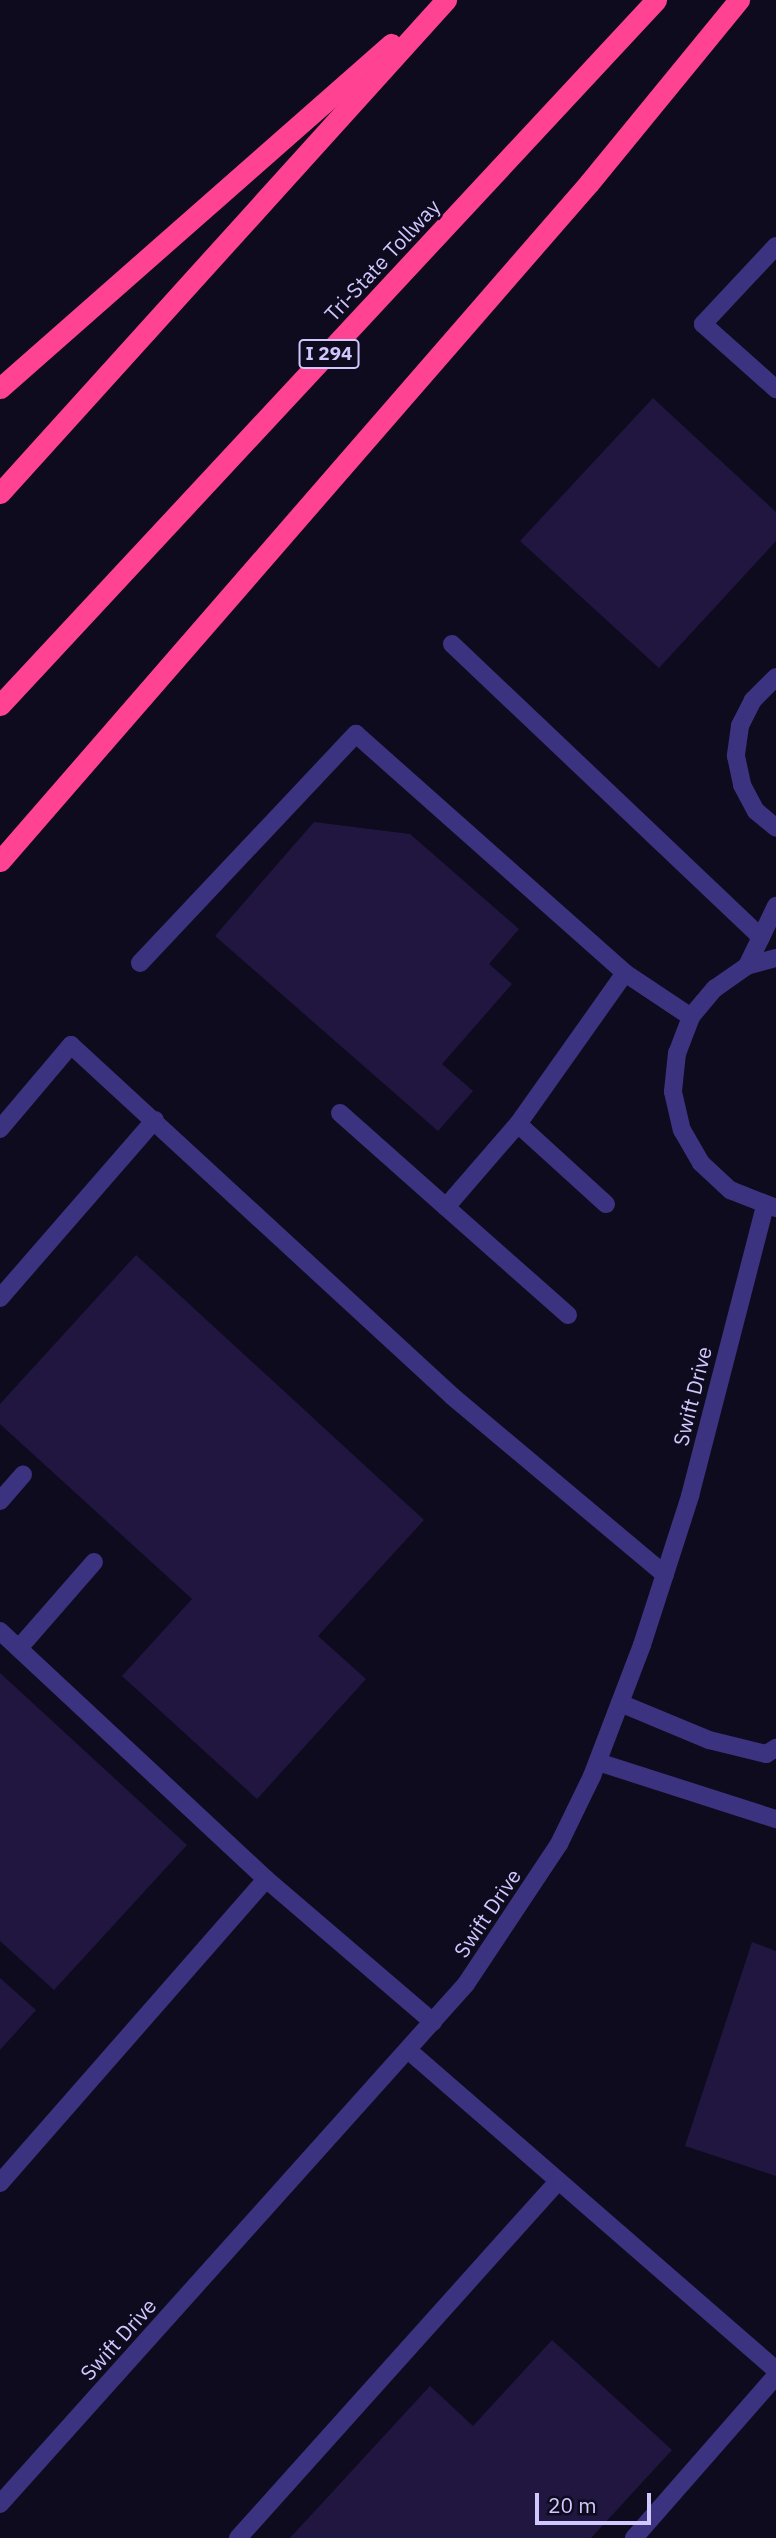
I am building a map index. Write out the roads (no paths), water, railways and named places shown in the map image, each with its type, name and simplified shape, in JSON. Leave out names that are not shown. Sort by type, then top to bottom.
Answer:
[{"type":"highway","points":[[0,388],[295,132],[438,0]]},
{"type":"highway","points":[[0,493],[446,0]]},
{"type":"highway","name":"Tri-State Tollway","points":[[0,705],[656,0]]},
{"type":"highway","points":[[0,861],[589,183],[739,0]]},
{"type":"highway","points":[[0,838],[98,748]]},
{"type":"street","points":[[776,246],[703,324],[776,388]]},
{"type":"street","points":[[452,644],[761,937]]},
{"type":"street","points":[[776,677],[752,700],[740,726],[736,756],[742,785],[756,811],[776,828]]},
{"type":"street","points":[[140,963],[356,734],[625,973],[691,1017]]},
{"type":"street","points":[[747,966],[776,906]]},
{"type":"street","name":"Swift Drive","points":[[0,2504],[433,2022],[515,1916],[559,1844],[597,1762],[665,1575],[690,1496],[770,1207],[730,1190],[701,1163],[682,1130],[673,1092],[677,1053],[691,1017],[715,988],[747,966],[776,958]]},
{"type":"street","points":[[446,1207],[518,1124],[625,973]]},
{"type":"street","points":[[0,1129],[71,1045],[452,1396],[665,1575]]},
{"type":"street","points":[[340,1113],[568,1315]]},
{"type":"street","points":[[0,1298],[155,1120]]},
{"type":"street","points":[[518,1124],[606,1204]]},
{"type":"street","points":[[0,1501],[23,1475]]},
{"type":"street","points":[[19,1648],[94,1562]]},
{"type":"street","points":[[0,1631],[69,1699],[266,1879],[433,2022]]},
{"type":"street","points":[[620,1703],[709,1740],[766,1754],[776,1748]]},
{"type":"street","points":[[597,1762],[776,1819]]},
{"type":"street","points":[[0,2183],[266,1879]]},
{"type":"street","points":[[408,2050],[776,2373],[634,2538]]},
{"type":"street","points":[[238,2538],[558,2181]]}]
